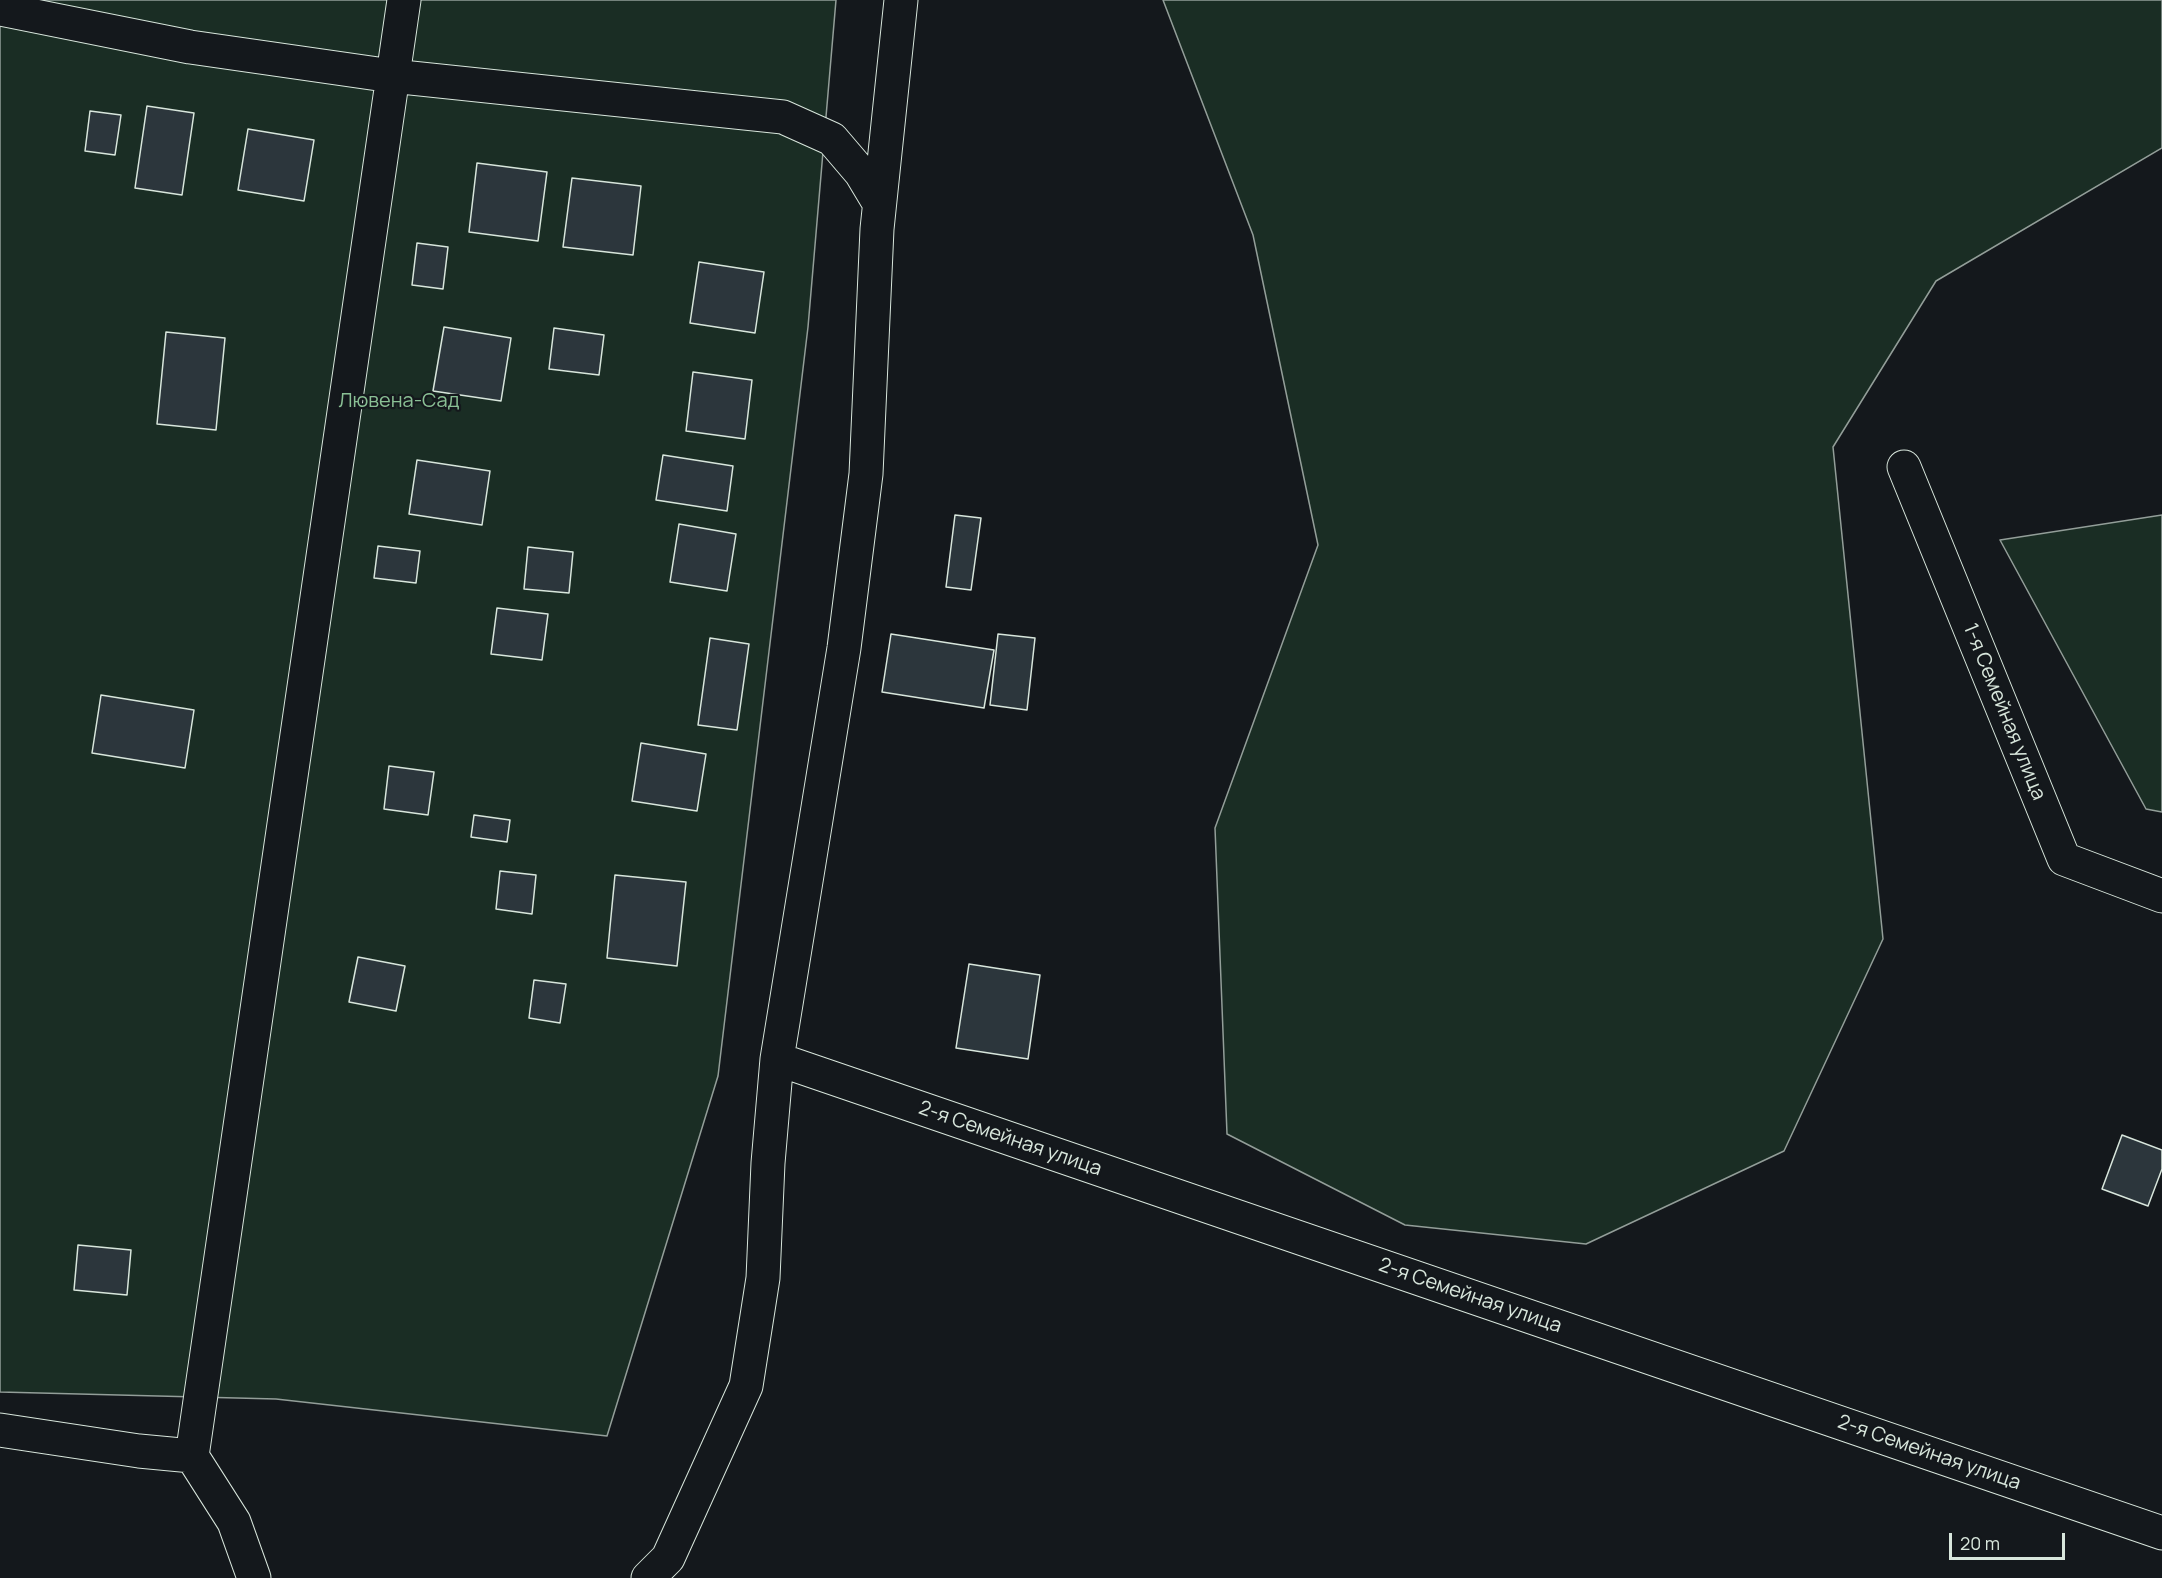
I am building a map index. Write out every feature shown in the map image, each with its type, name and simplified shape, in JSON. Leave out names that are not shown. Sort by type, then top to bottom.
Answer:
[{"type":"lane","points":[[254,1578],[234,1522],[192,1456],[404,0]]},
{"type":"lane","points":[[648,1578],[668,1558],[746,1386],[764,1278],[768,1163],[777,1059],[844,648],[866,474],[879,203],[901,0]]},
{"type":"lane","points":[[0,9],[190,47],[392,76],[783,117],[832,139],[861,173],[879,203]]},
{"type":"lane","name":"1-я Семейная улица","points":[[1904,468],[2064,859],[2162,896]]},
{"type":"lane","name":"2-я Семейная улица","points":[[777,1059],[2162,1533]]},
{"type":"lane","points":[[0,1430],[139,1452],[192,1456]]},
{"type":"green space","name":"Лювена-Сад","points":[[0,0],[836,0],[808,327],[718,1076],[607,1436],[276,1399],[0,1392]]},
{"type":"green space","points":[[1163,0],[2162,0],[2162,148],[1936,281],[1833,447],[1883,939],[1784,1151],[1586,1244],[1405,1225],[1227,1134],[1215,828],[1318,545],[1253,235]]},
{"type":"green space","points":[[2162,515],[2162,812],[2146,809],[2000,540]]},
{"type":"building","points":[[147,106],[194,113],[182,195],[135,188]]},
{"type":"building","points":[[90,111],[121,115],[115,155],[85,151]]},
{"type":"building","points":[[248,129],[314,140],[304,201],[238,190]]},
{"type":"building","points":[[477,163],[547,172],[538,241],[469,232]]},
{"type":"building","points":[[572,178],[641,186],[633,255],[563,247]]},
{"type":"building","points":[[417,243],[448,247],[443,289],[412,285]]},
{"type":"building","points":[[699,262],[764,272],[755,333],[690,323]]},
{"type":"building","points":[[444,327],[511,338],[501,401],[433,391]]},
{"type":"building","points":[[554,328],[604,335],[599,375],[549,369]]},
{"type":"building","points":[[166,332],[225,338],[216,430],[157,424]]},
{"type":"building","points":[[693,372],[752,380],[745,439],[686,431]]},
{"type":"building","points":[[663,455],[733,466],[727,511],[656,500]]},
{"type":"building","points":[[417,460],[490,471],[482,525],[409,514]]},
{"type":"building","points":[[955,515],[981,518],[971,590],[946,587]]},
{"type":"building","points":[[679,524],[736,534],[727,591],[670,582]]},
{"type":"building","points":[[378,546],[420,551],[416,583],[374,578]]},
{"type":"building","points":[[528,547],[573,552],[569,593],[524,589]]},
{"type":"building","points":[[497,608],[548,614],[542,660],[491,654]]},
{"type":"building","points":[[891,634],[994,650],[984,708],[882,692]]},
{"type":"building","points":[[998,634],[1035,638],[1027,710],[990,705]]},
{"type":"building","points":[[710,638],[749,644],[737,730],[698,725]]},
{"type":"building","points":[[101,695],[194,710],[185,768],[92,753]]},
{"type":"building","points":[[641,743],[706,754],[697,811],[632,801]]},
{"type":"building","points":[[389,766],[434,772],[428,815],[384,809]]},
{"type":"building","points":[[474,815],[510,820],[507,842],[471,837]]},
{"type":"building","points":[[500,871],[536,875],[532,914],[496,909]]},
{"type":"building","points":[[615,875],[686,882],[677,966],[607,958]]},
{"type":"building","points":[[358,957],[405,966],[396,1011],[349,1002]]},
{"type":"building","points":[[969,964],[1040,975],[1028,1059],[956,1048]]},
{"type":"building","points":[[534,980],[566,984],[560,1023],[529,1018]]},
{"type":"building","points":[[2122,1135],[2162,1150],[2162,1169],[2148,1206],[2102,1189]]},
{"type":"building","points":[[78,1245],[131,1250],[127,1295],[74,1290]]}]
